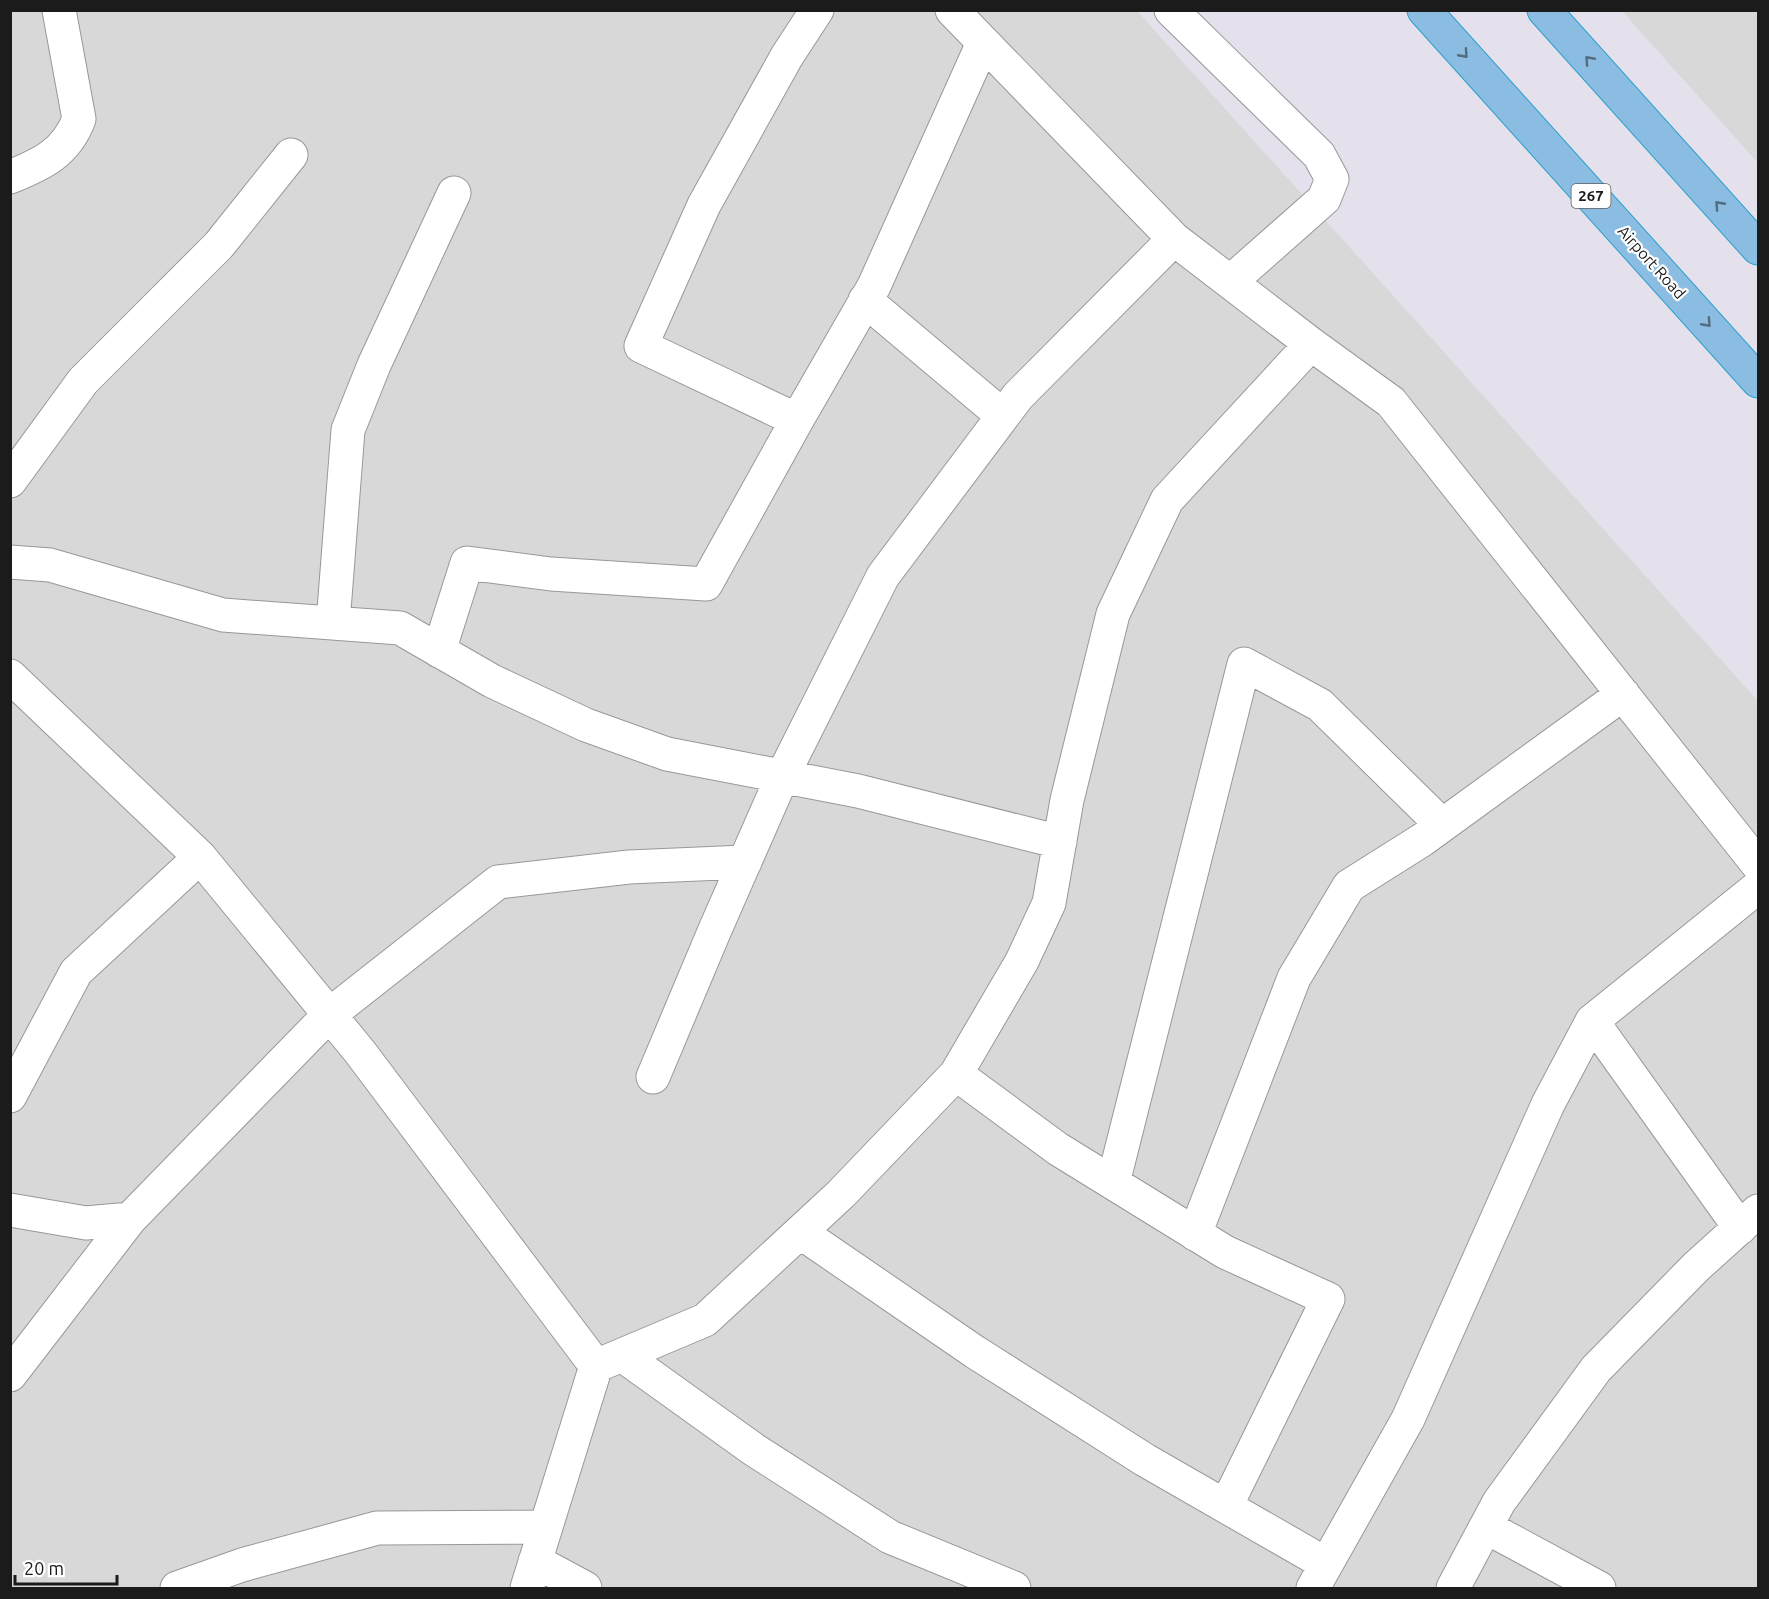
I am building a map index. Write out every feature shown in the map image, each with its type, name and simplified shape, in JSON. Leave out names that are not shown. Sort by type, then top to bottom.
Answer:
[{"type":"highway","name":"Airport Road","points":[[1425,10],[1758,381]]},
{"type":"highway","points":[[1544,10],[1758,248]]},
{"type":"street","points":[[10,177],[33,168],[53,156],[66,143],[79,119],[59,10]]},
{"type":"street","points":[[797,420],[641,346],[704,205],[787,56],[817,10]]},
{"type":"street","points":[[952,10],[1174,239],[1391,402],[1758,865]]},
{"type":"street","points":[[1171,10],[1319,155],[1332,179],[1324,199],[1230,282]]},
{"type":"street","points":[[440,651],[467,563],[551,574],[706,584],[874,286],[983,43]]},
{"type":"street","points":[[10,482],[83,381],[219,244],[291,155]]},
{"type":"street","points":[[333,623],[348,430],[374,365],[454,193]]},
{"type":"street","points":[[653,1077],[782,777],[883,576],[1018,396],[1174,239]]},
{"type":"street","points":[[865,300],[1003,416]]},
{"type":"street","points":[[585,1588],[531,1575],[546,1527],[609,1361],[705,1320],[841,1194],[956,1074],[1022,961],[1049,903],[1067,800],[1113,614],[1167,500],[1311,344]]},
{"type":"street","points":[[10,562],[50,566],[223,615],[400,628],[492,681],[586,725],[668,754],[858,791],[1060,842]]},
{"type":"street","points":[[1113,1183],[1244,664],[1320,705],[1442,825]]},
{"type":"street","points":[[10,676],[200,857],[609,1361],[753,1449],[890,1537],[1014,1588]]},
{"type":"street","points":[[1195,1234],[1294,978],[1349,886],[1442,825],[1623,694]]},
{"type":"street","points":[[10,1096],[76,972],[200,857]]},
{"type":"street","points":[[10,1375],[130,1219],[329,1015],[498,882],[629,867],[745,862]]},
{"type":"street","points":[[800,1232],[975,1352],[1145,1460],[1226,1506],[1320,1576],[1408,1419],[1548,1104],[1592,1021],[1758,887]]},
{"type":"street","points":[[1453,1588],[1499,1502],[1596,1370],[1696,1267],[1749,1220],[1592,1021]]},
{"type":"street","points":[[956,1074],[1058,1149],[1195,1234],[1225,1252],[1328,1299],[1226,1506]]},
{"type":"street","points":[[10,1210],[86,1223],[130,1219]]},
{"type":"street","points":[[177,1588],[242,1564],[376,1528],[546,1527]]},
{"type":"street","points":[[1486,1527],[1599,1588]]},
{"type":"shaded area","points":[[11,11],[1137,11],[1758,701],[1758,1588],[11,1588]]},
{"type":"shaded area","points":[[1622,11],[1758,11],[1758,163]]}]
